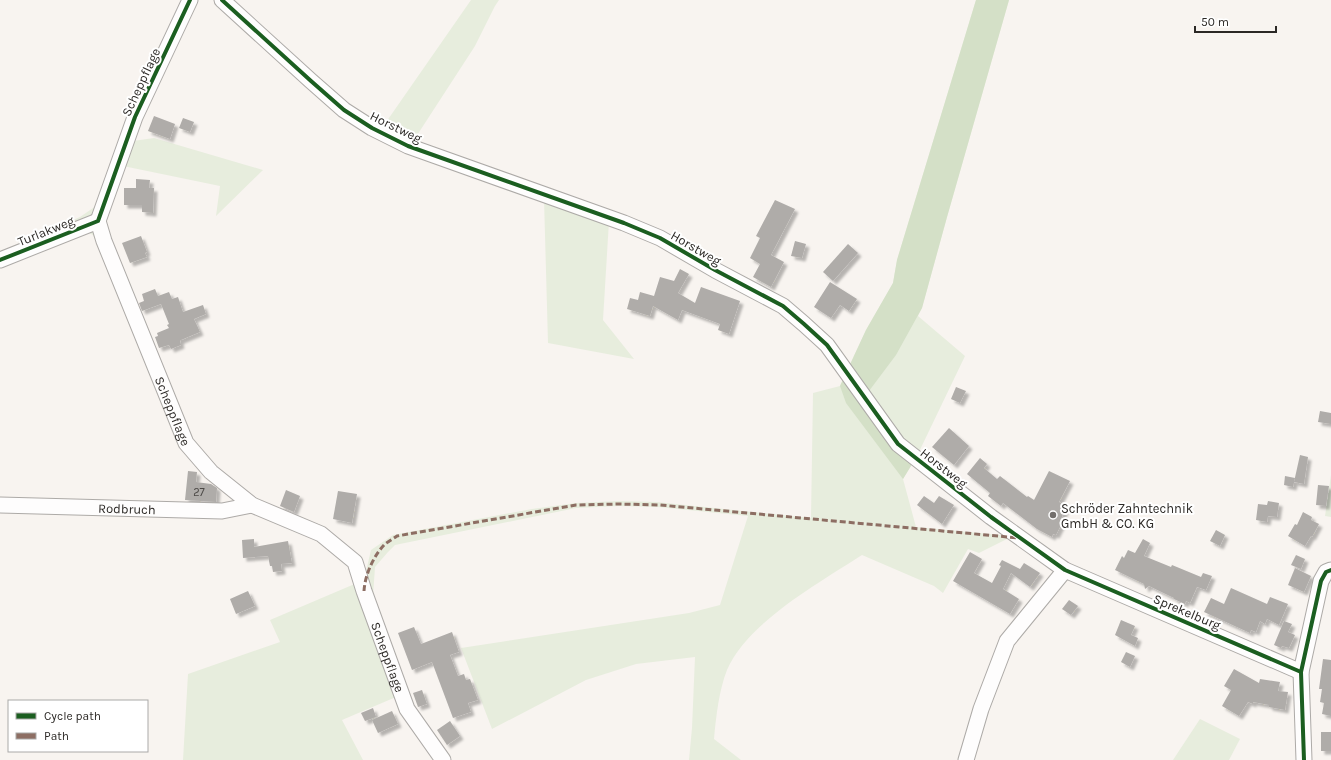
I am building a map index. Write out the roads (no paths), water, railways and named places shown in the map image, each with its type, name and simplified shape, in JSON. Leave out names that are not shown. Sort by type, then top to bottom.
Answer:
[{"type":"street","name":"Scheppflage","points":[[190,0],[135,117],[98,221],[104,241],[186,443],[211,472],[252,505],[321,534],[355,562],[407,709],[442,760]]},
{"type":"street","name":"Horstweg","points":[[222,0],[310,81],[344,110],[372,128],[408,146],[624,223],[660,238],[714,270],[783,306],[827,345],[898,444],[991,517],[1065,570]]},
{"type":"street","name":"Turlakweg","points":[[0,260],[98,221]]},
{"type":"street","points":[[236,509],[237,494]]},
{"type":"street","name":"Rodbruch","points":[[0,505],[222,511],[252,505]]},
{"type":"street","name":"Sprekelburg","points":[[1065,570],[1301,672]]},
{"type":"street","points":[[966,760],[981,708],[1007,641],[1065,570]]},
{"type":"street","points":[[1304,760],[1301,672],[1321,581],[1326,572],[1331,570]]},
{"type":"place","name":"Schröder Zahntechnik GmbH & CO. KG","points":[[1053,515]]}]
